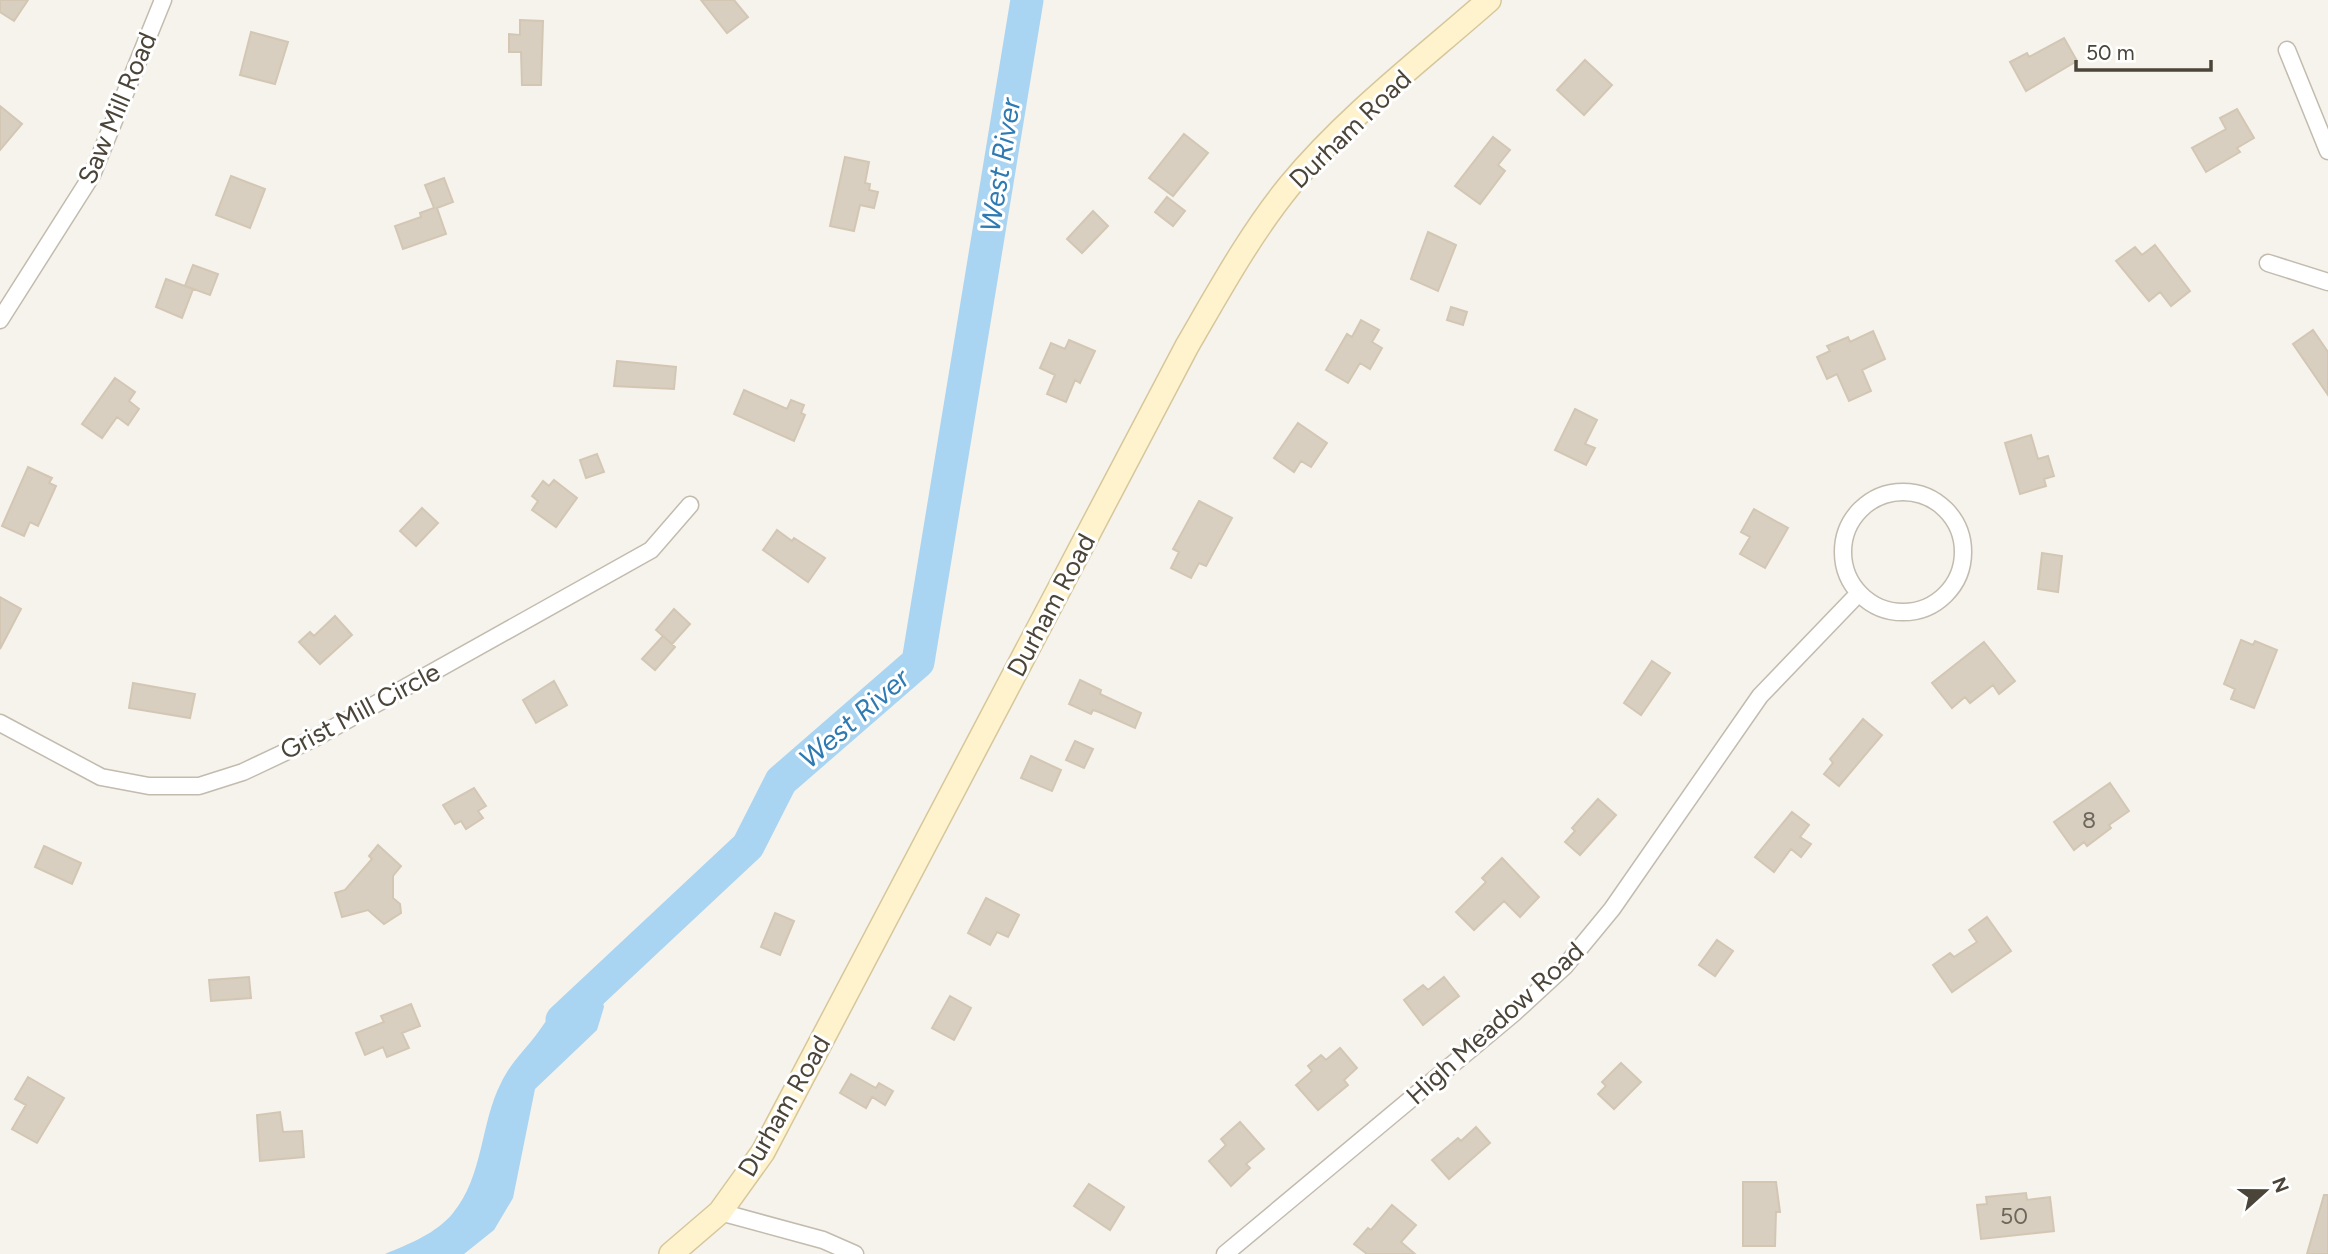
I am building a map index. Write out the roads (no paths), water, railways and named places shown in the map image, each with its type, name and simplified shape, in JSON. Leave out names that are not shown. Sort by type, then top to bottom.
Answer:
[{"type":"main road","name":"Durham Road","points":[[671,1254],[720,1212],[763,1152],[1159,399],[1225,282],[1291,185],[1350,123],[1489,0]]},
{"type":"street","name":"Saw Mill Road","points":[[0,320],[92,175],[163,0]]},
{"type":"street","points":[[2287,50],[2328,151]]},
{"type":"street","points":[[2268,263],[2328,282]]},
{"type":"street","points":[[1910,493],[1933,501],[1951,517],[1961,538],[1962,564],[1958,576],[1942,598],[1919,610],[1893,612],[1869,602],[1859,593],[1847,572],[1843,548],[1850,525],[1865,506],[1887,495],[1910,493]]},
{"type":"street","name":"Grist Mill Circle","points":[[0,723],[101,777],[149,786],[199,786],[243,772],[315,738],[651,550],[690,505]]},
{"type":"street","name":"High Meadow Road","points":[[1225,1254],[1514,1013],[1565,966],[1612,909],[1760,696],[1859,593]]},
{"type":"street","points":[[720,1212],[822,1240],[855,1254]]},
{"type":"water","points":[[590,988],[601,994],[604,1007],[597,1030],[535,1089],[513,1198],[494,1230],[464,1254],[385,1254],[431,1232],[453,1213],[471,1182],[494,1099],[505,1075],[560,1004],[574,994]]},
{"type":"waterway","name":"West River","points":[[562,1020],[748,846],[781,781],[918,662],[1027,0]]}]
